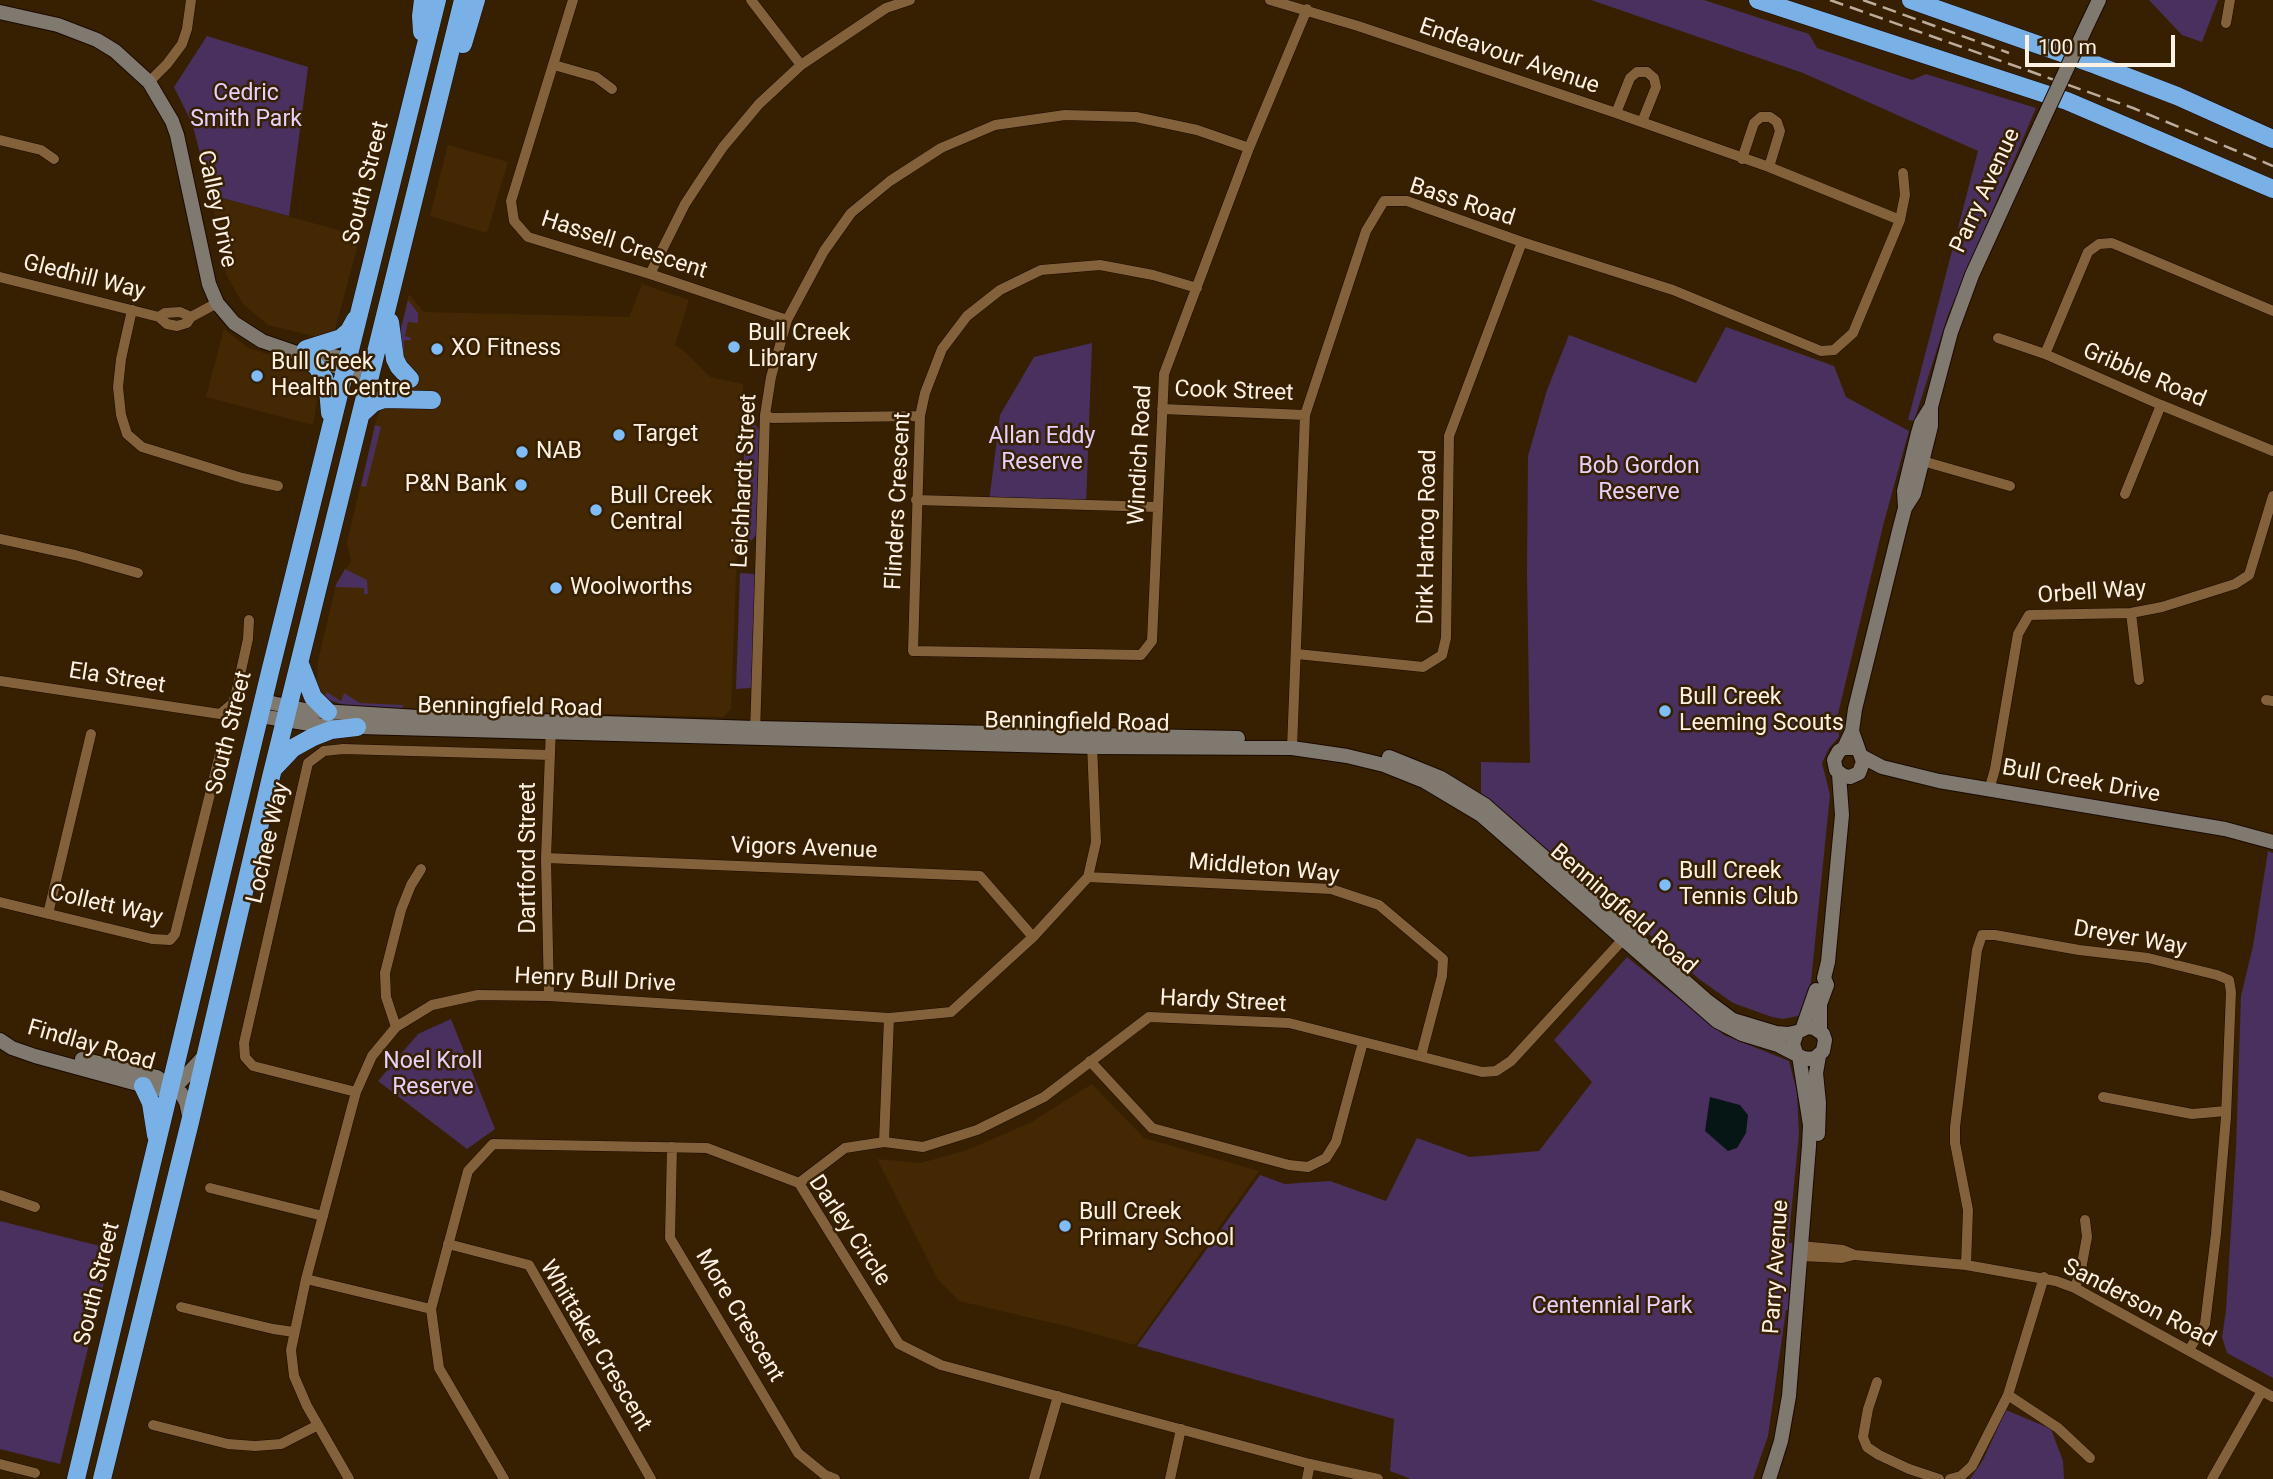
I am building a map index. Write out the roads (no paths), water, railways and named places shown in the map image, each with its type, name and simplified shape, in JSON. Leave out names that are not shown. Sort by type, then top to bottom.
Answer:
[{"type":"highway","points":[[423,0],[421,16],[424,57]]},
{"type":"highway","name":"South Street","points":[[76,1479],[261,708],[437,0]]},
{"type":"highway","points":[[102,1479],[463,0]]},
{"type":"highway","points":[[435,118],[465,39],[476,0]]},
{"type":"highway","points":[[1758,0],[2067,101],[2273,189]]},
{"type":"highway","points":[[1911,0],[2177,96],[2273,139]]},
{"type":"highway","points":[[392,184],[405,179],[412,181],[417,188]]},
{"type":"highway","points":[[388,305],[391,346],[399,367],[410,379]]},
{"type":"highway","points":[[332,426],[328,389],[324,378],[302,353],[341,338],[349,331],[360,312]]},
{"type":"highway","points":[[362,414],[373,403],[384,399],[432,400]]},
{"type":"highway","points":[[300,664],[313,697],[328,712]]},
{"type":"highway","points":[[274,768],[296,746],[313,737],[331,730],[357,727]]},
{"type":"highway","points":[[143,1086],[151,1103],[156,1146]]},
{"type":"main road","name":"Parry Avenue","points":[[1769,1479],[1781,1441],[1789,1396],[1818,1124],[1816,1073],[1819,1055],[1825,1046],[1820,1032],[1821,1004],[1827,985],[1824,978],[1828,962],[1842,815],[1839,774],[1834,760],[1844,748],[1852,731],[1876,619],[1905,508],[1914,494],[1917,459],[1931,426],[1931,407],[1951,332],[1972,275],[2099,0]]},
{"type":"main road","name":"Calley Drive","points":[[0,12],[58,25],[97,40],[115,51],[149,82],[172,121],[177,135],[204,265],[217,303],[234,323],[262,341],[372,372]]},
{"type":"main road","name":"Benningfield Road","points":[[261,708],[287,714],[306,724],[357,727],[551,726]]},
{"type":"main road","name":"Benningfield Road","points":[[287,714],[328,712],[551,726],[755,733],[1292,744],[1384,765],[1448,794],[1481,816],[1733,1020],[1776,1033],[1800,1031]]},
{"type":"main road","name":"Parry Avenue","points":[[1842,815],[1860,764],[1852,731]]},
{"type":"main road","points":[[1839,774],[1850,777],[1860,764],[1854,749],[1844,748]]},
{"type":"main road","name":"Bull Creek Drive","points":[[1860,764],[1989,790],[2225,829],[2273,842]]},
{"type":"main road","name":"Benningfield Road","points":[[1626,936],[1717,1021],[1742,1034],[1778,1045],[1798,1055]]},
{"type":"main road","name":"Parry Avenue","points":[[1777,1479],[1796,1407],[1810,1125],[1798,1055],[1793,1044],[1817,983],[1824,978]]},
{"type":"main road","points":[[1800,1031],[1814,1028],[1820,1032]]},
{"type":"main road","name":"Findlay Road","points":[[0,1039],[157,1077],[181,1093],[186,1102],[190,1122]]},
{"type":"main road","name":"Findlay Road","points":[[0,1039],[12,1048],[35,1056],[156,1089],[172,1086],[190,1072],[206,1053]]},
{"type":"main road","points":[[1798,1055],[1809,1059],[1819,1055]]},
{"type":"street","points":[[149,82],[167,64],[181,44],[187,29],[191,0]]},
{"type":"street","name":"Hassell Crescent","points":[[573,0],[511,201],[514,221],[528,237],[787,320]]},
{"type":"street","points":[[751,0],[801,65]]},
{"type":"street","points":[[650,274],[685,204],[723,147],[760,104],[801,65],[884,4],[910,0]]},
{"type":"street","name":"Endeavour Avenue","points":[[1270,0],[1307,9],[1642,122],[1769,167],[1900,220]]},
{"type":"street","points":[[2226,23],[2230,0]]},
{"type":"street","name":"Windich Road","points":[[913,651],[1142,655],[1152,641],[1164,374],[1249,148],[1307,9]]},
{"type":"street","points":[[554,65],[596,77],[611,89]]},
{"type":"street","name":"Endeavour Avenue","points":[[1616,113],[1630,78],[1637,72],[1647,72],[1654,78],[1656,87],[1642,122]]},
{"type":"street","name":"Leichhardt Street","points":[[755,733],[765,415],[771,377],[787,320],[824,251],[851,213],[890,181],[941,148],[995,125],[1065,115],[1136,117],[1197,130],[1249,148]]},
{"type":"street","points":[[1742,159],[1754,123],[1761,117],[1770,117],[1777,122],[1780,131],[1769,167]]},
{"type":"street","points":[[0,140],[41,150],[54,159]]},
{"type":"street","name":"Bass Road","points":[[1292,744],[1305,415],[1366,231],[1384,201],[1406,201],[1522,242],[1673,290],[1821,351],[1834,350],[1853,333],[1900,220],[1905,195],[1903,173]]},
{"type":"street","name":"Dirk Hartog Road","points":[[1297,654],[1423,667],[1443,655],[1446,638],[1449,436],[1522,242]]},
{"type":"street","points":[[2045,354],[2088,253],[2099,243],[2112,243],[2273,310]]},
{"type":"street","name":"Flinders Crescent","points":[[913,651],[920,416],[925,393],[942,349],[967,316],[1000,290],[1041,270],[1100,265],[1153,275],[1197,288]]},
{"type":"street","name":"Gledhill Way","points":[[0,277],[159,317],[165,313],[180,312],[191,317],[217,303]]},
{"type":"street","points":[[132,310],[117,387],[127,434],[142,447],[242,478],[278,486]]},
{"type":"street","name":"Gribble Road","points":[[1998,338],[2045,354],[2273,451]]},
{"type":"street","points":[[2125,494],[2161,405]]},
{"type":"street","name":"Cook Street","points":[[1162,408],[1305,415]]},
{"type":"street","points":[[765,415],[772,418],[920,416]]},
{"type":"street","points":[[1917,459],[2010,486]]},
{"type":"street","name":"Orbell Way","points":[[1989,790],[2018,634],[2029,615],[2131,612],[2162,607],[2235,584],[2249,575],[2273,496]]},
{"type":"street","points":[[916,500],[1158,507]]},
{"type":"street","points":[[0,540],[75,555],[138,573]]},
{"type":"street","points":[[2131,612],[2139,680]]},
{"type":"street","name":"Ela Street","points":[[0,681],[217,714],[233,703],[248,639],[249,620]]},
{"type":"street","name":"Dartford Street","points":[[549,996],[546,859],[551,726]]},
{"type":"street","points":[[48,914],[91,734]]},
{"type":"street","name":"Henry Bull Drive","points":[[349,1479],[294,1376],[291,1350],[306,1279],[356,1092],[372,1056],[397,1027],[432,1005],[478,995],[549,996],[889,1018],[951,1012],[1033,937],[1088,877],[1096,842],[1092,742]]},
{"type":"street","name":"Collett Way","points":[[0,902],[159,940],[167,941],[173,937],[222,746]]},
{"type":"street","name":"Lochee Way","points":[[356,1092],[253,1066],[245,1057],[244,1043],[308,763],[324,751],[344,749],[550,754]]},
{"type":"street","name":"Vigors Avenue","points":[[546,859],[980,876],[1033,937]]},
{"type":"street","points":[[397,1027],[386,997],[385,973],[401,910],[421,869]]},
{"type":"street","name":"Middleton Way","points":[[1088,877],[1331,889],[1379,905],[1443,959],[1442,976],[1421,1056]]},
{"type":"street","name":"Dreyer Way","points":[[1966,1265],[1968,1210],[1955,1143],[1955,1127],[1977,950],[1982,934],[2148,958],[2217,975],[2229,980],[2231,992],[2226,1111],[2216,1234],[2204,1324],[2189,1350]]},
{"type":"street","name":"Hardy Street","points":[[799,1183],[845,1148],[884,1142],[923,1147],[977,1130],[1044,1097],[1149,1017],[1289,1023],[1482,1072],[1496,1071],[1511,1061],[1626,936]]},
{"type":"street","points":[[884,1142],[889,1018]]},
{"type":"street","points":[[1090,1061],[1152,1128],[1289,1166],[1308,1167],[1326,1158],[1336,1142],[1363,1042]]},
{"type":"street","points":[[2103,1097],[2192,1114],[2226,1111]]},
{"type":"street","name":"Darley Circle","points":[[504,1479],[439,1368],[430,1309],[468,1171],[494,1144],[707,1148],[799,1183],[899,1344],[941,1365],[1310,1464],[1378,1479]]},
{"type":"street","name":"More Crescent","points":[[672,1147],[670,1238],[798,1452],[824,1475],[835,1479]]},
{"type":"street","points":[[210,1188],[323,1216]]},
{"type":"street","points":[[0,1195],[35,1207]]},
{"type":"street","points":[[2075,1288],[2087,1237],[2085,1220]]},
{"type":"street","name":"Whittaker Crescent","points":[[448,1244],[529,1265],[651,1479]]},
{"type":"street","name":"Sanderson Road","points":[[1805,1252],[1843,1250],[1855,1255],[1966,1265],[2044,1277],[2075,1288],[2273,1397]]},
{"type":"street","points":[[1951,1479],[1961,1476],[1972,1466],[2008,1395],[2044,1277]]},
{"type":"street","points":[[306,1279],[430,1309]]},
{"type":"street","points":[[181,1307],[294,1332]]},
{"type":"street","points":[[1877,1382],[1863,1437],[1867,1447],[1909,1469],[1939,1479]]},
{"type":"street","points":[[2212,1479],[2262,1391]]},
{"type":"street","points":[[2008,1395],[2057,1428],[2090,1458]]},
{"type":"street","points":[[1034,1479],[1058,1396]]},
{"type":"street","points":[[153,1425],[228,1444],[255,1446],[281,1444],[318,1425]]},
{"type":"street","points":[[1170,1479],[1181,1429]]},
{"type":"street","points":[[0,1464],[35,1473]]},
{"type":"street","points":[[1307,1479],[1310,1464]]},
{"type":"railway","points":[[1830,0],[2133,108],[2273,166]]},
{"type":"railway","points":[[1863,0],[2009,53]]},
{"type":"place","name":"Bull Creek Library","points":[[734,347]]},
{"type":"place","name":"XO Fitness","points":[[437,349]]},
{"type":"place","name":"Bull Creek Health Centre","points":[[257,376]]},
{"type":"place","name":"Target","points":[[619,435]]},
{"type":"place","name":"NAB","points":[[522,452]]},
{"type":"place","name":"P&N Bank","points":[[521,485]]},
{"type":"place","name":"Bull Creek Central","points":[[596,510]]},
{"type":"place","name":"Woolworths","points":[[556,588]]},
{"type":"place","name":"Bull Creek Leeming Scouts","points":[[1665,711]]},
{"type":"place","name":"Bull Creek Tennis Club","points":[[1665,885]]},
{"type":"place","name":"Bull Creek Primary School","points":[[1065,1226]]},
{"type":"park label","name":"Cedric Smith Park","points":[[246,107]]},
{"type":"park label","name":"Allan Eddy Reserve","points":[[1042,450]]},
{"type":"park label","name":"Bob Gordon Reserve","points":[[1639,480]]},
{"type":"park label","name":"Noel Kroll Reserve","points":[[433,1075]]},
{"type":"park label","name":"Centennial Park","points":[[1612,1307]]}]
